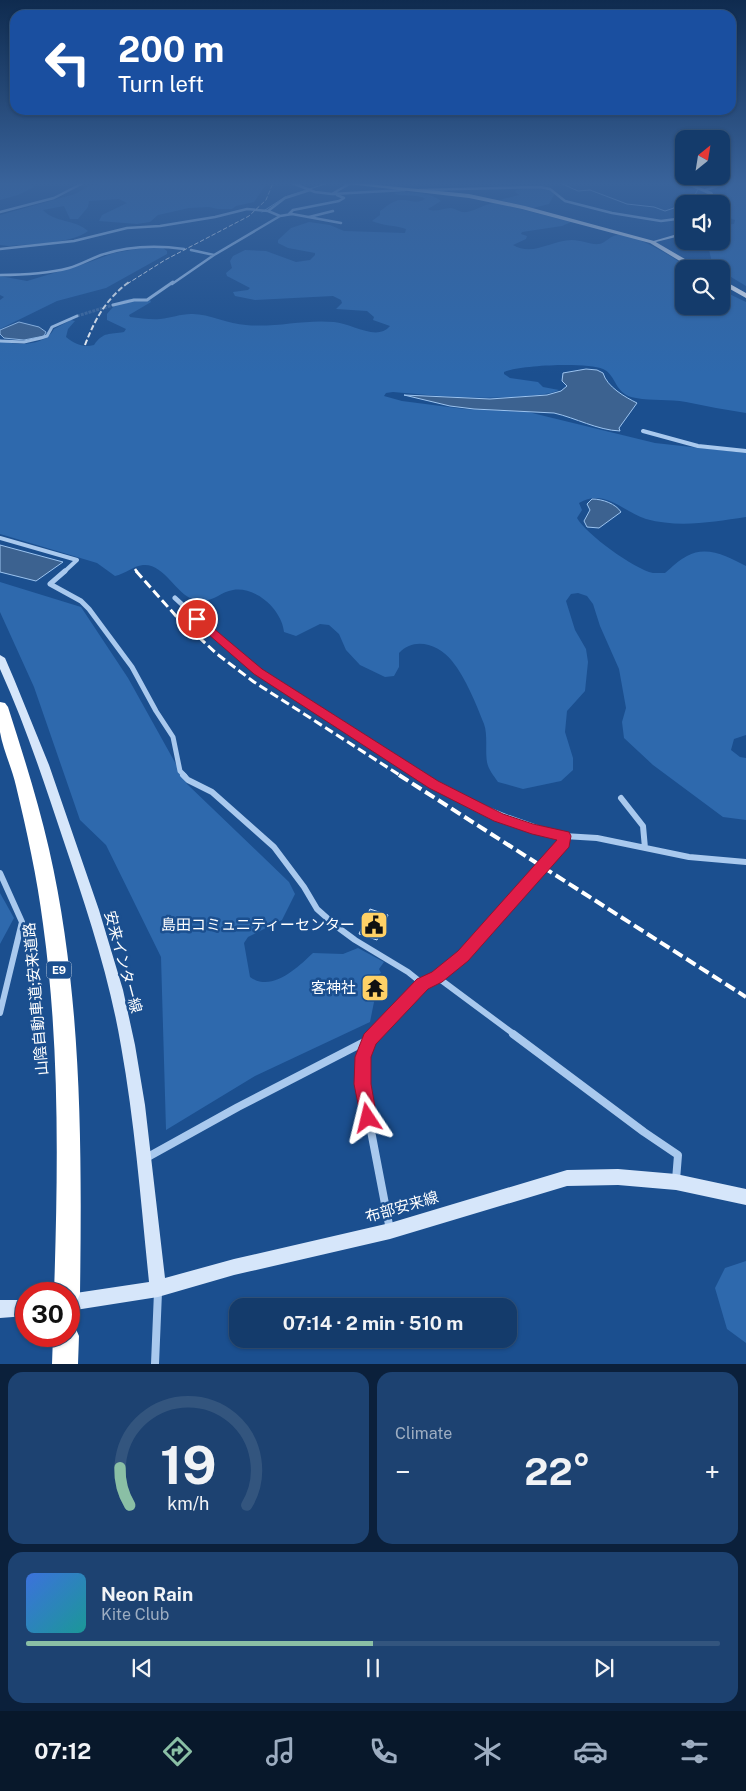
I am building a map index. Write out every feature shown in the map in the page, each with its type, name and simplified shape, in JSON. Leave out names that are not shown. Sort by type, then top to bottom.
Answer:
[{"type":"highway","points":[[660,247],[683,260]]},
{"type":"highway","points":[[730,286],[746,296]]},
{"type":"highway","name":"山陰自動車道;安来道路","points":[[0,707],[15,748],[32,810],[57,950],[66,1081],[67,1282]]},
{"type":"highway","points":[[65,1364],[66,1347]]},
{"type":"main road","name":"安来インター線","points":[[0,658],[16,691],[47,776],[113,977],[128,1045],[144,1160],[158,1289]]},
{"type":"main road","name":"布部安来線","points":[[80,1301],[158,1289],[234,1267],[390,1231],[567,1178],[618,1178],[676,1182],[746,1197]]},
{"type":"main road","points":[[0,1309],[15,1308]]},
{"type":"street","points":[[0,250],[28,247]]},
{"type":"street","points":[[0,275],[37,273],[68,268],[102,254],[143,247]]},
{"type":"street","points":[[170,247],[184,249]]},
{"type":"street","points":[[114,305],[134,300],[147,300],[228,247]]},
{"type":"street","points":[[192,250],[214,255]]},
{"type":"street","points":[[0,341],[25,342],[37,340],[47,336],[52,327],[76,316]]},
{"type":"street","points":[[643,431],[698,446],[746,451]]},
{"type":"street","points":[[0,538],[78,560],[50,584],[81,601],[89,609],[132,667],[156,711],[173,737],[180,771],[188,780],[212,792],[274,847],[304,887],[317,909],[336,926],[355,940],[408,972],[423,984]]},
{"type":"street","points":[[175,598],[208,630],[258,671],[433,785],[499,817],[532,829],[564,836],[597,838],[689,857],[746,862]]},
{"type":"street","points":[[621,798],[643,826],[645,848]]},
{"type":"street","points":[[144,1160],[238,1107],[370,1039],[423,984],[437,977],[463,956],[564,843],[564,836]]},
{"type":"street","points":[[0,873],[22,922],[0,1013]]},
{"type":"street","points":[[437,977],[644,1132],[678,1155],[676,1182]]},
{"type":"street","points":[[370,1039],[363,1057],[362,1084],[390,1231]]},
{"type":"street","points":[[156,1364],[158,1289]]},
{"type":"shaded area","points":[[148,247],[163,248],[167,251],[167,254],[106,288],[57,301],[0,329],[0,300],[4,297],[0,295],[0,276],[27,281],[114,253]]},
{"type":"shaded area","points":[[285,247],[517,247],[535,249],[542,247],[654,247],[677,260],[675,260],[675,315],[730,315],[730,294],[746,302],[746,413],[686,402],[642,399],[629,396],[620,389],[608,372],[603,369],[569,365],[538,366],[504,372],[510,378],[538,382],[543,387],[559,390],[551,393],[475,398],[393,392],[386,393],[384,396],[402,401],[464,409],[528,412],[655,443],[746,453],[746,517],[683,524],[658,522],[637,515],[613,502],[597,498],[579,503],[582,510],[577,518],[590,533],[611,550],[634,565],[653,573],[665,573],[684,558],[702,552],[717,554],[746,566],[746,735],[734,739],[731,750],[740,757],[746,758],[746,820],[723,817],[653,765],[624,738],[622,722],[626,708],[619,669],[600,626],[593,604],[587,596],[578,593],[571,594],[566,601],[575,630],[586,649],[588,662],[585,691],[567,711],[565,732],[573,758],[573,770],[561,781],[523,789],[498,782],[491,772],[487,762],[485,728],[470,691],[452,661],[447,655],[434,647],[419,644],[405,648],[399,653],[399,667],[394,676],[385,677],[360,665],[346,650],[339,634],[329,625],[320,624],[296,636],[284,632],[282,624],[273,608],[259,596],[250,592],[233,590],[210,599],[193,599],[181,591],[164,574],[150,566],[143,565],[132,568],[115,576],[97,563],[0,534],[0,339],[6,342],[22,344],[38,342],[45,339],[54,329],[71,320],[75,321],[68,329],[66,337],[79,345],[94,345],[101,337],[124,332],[126,329],[107,320],[107,314],[116,304],[131,299],[150,300],[151,302],[129,315],[130,317],[145,319],[197,314],[232,323],[257,326],[323,321],[341,323],[371,332],[385,330],[390,326],[373,320],[374,317],[367,311],[336,309],[342,303],[341,300],[333,296],[255,300],[235,296],[233,292],[250,288],[227,276],[226,273],[232,268],[230,261],[233,256],[245,250],[266,251],[296,262],[310,260],[315,253]]},
{"type":"shaded area","points":[[730,247],[746,247],[746,286],[730,276],[730,260],[712,260],[709,250],[730,250]]},
{"type":"shaded area","points":[[19,322],[39,327],[46,332],[44,336],[24,340],[4,338],[0,334],[0,330]]},
{"type":"shaded area","points":[[586,369],[597,370],[603,373],[612,387],[637,403],[619,428],[620,431],[595,426],[554,413],[474,409],[450,406],[404,395],[490,399],[547,395],[561,391],[567,386],[562,381],[563,373]]},
{"type":"shaded area","points":[[592,499],[609,502],[621,512],[599,528],[587,527],[584,521],[590,510],[587,504]]},
{"type":"shaded area","points":[[0,545],[63,562],[36,581],[0,572]]},
{"type":"shaded area","points":[[0,582],[81,607],[128,678],[187,784],[289,882],[295,894],[282,920],[248,937],[244,943],[250,977],[258,981],[276,980],[292,971],[313,953],[343,954],[358,948],[384,962],[379,969],[381,973],[365,982],[362,991],[375,997],[370,1022],[255,1076],[166,1130],[161,957],[106,845],[80,820],[34,687],[0,612]]},
{"type":"shaded area","points":[[0,893],[14,918],[0,944]]},
{"type":"shaded area","points":[[746,1261],[746,1343],[727,1329],[715,1288],[725,1268]]},
{"type":"building","name":"島田コミュニティーセンター","points":[[370,909],[388,915],[377,940],[359,934]]},
{"type":"tunnel","points":[[77,316],[113,305]]},
{"type":"railway","points":[[127,284],[190,247]]},
{"type":"railway","points":[[85,345],[102,310],[114,295],[129,282]]},
{"type":"railway","points":[[136,571],[176,616],[217,654],[254,682],[401,776]]},
{"type":"railway","points":[[399,775],[746,997]]},
{"type":"place","name":"島田コミュニティーセンター","points":[[374,925]]},
{"type":"place","name":"客神社","points":[[375,988]]},
{"type":"route","points":[[197,619],[258,671],[433,785],[499,817],[532,829],[564,836],[564,843],[463,956],[437,977],[423,984],[370,1039],[363,1057],[362,1084],[368,1118]]}]
